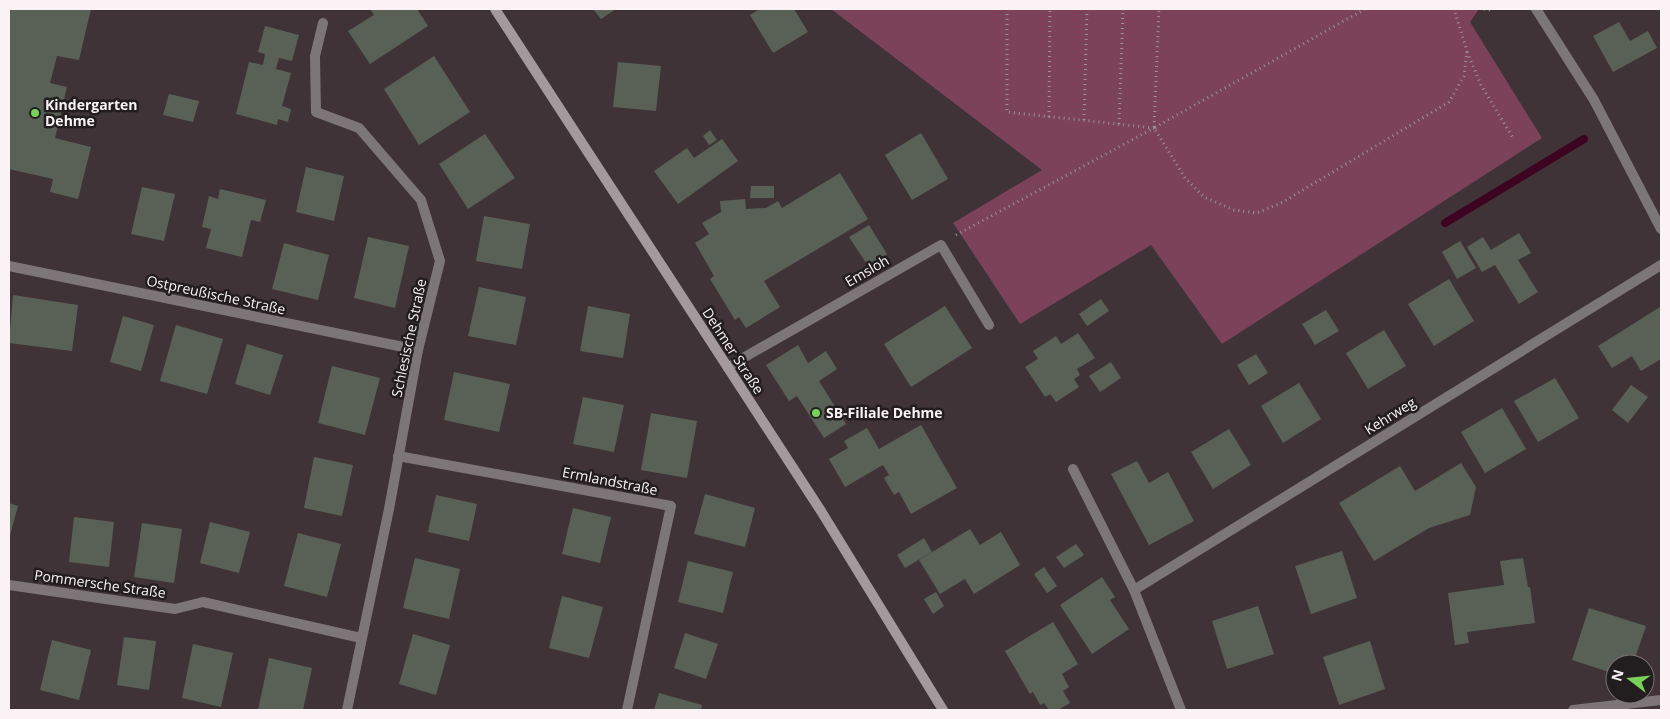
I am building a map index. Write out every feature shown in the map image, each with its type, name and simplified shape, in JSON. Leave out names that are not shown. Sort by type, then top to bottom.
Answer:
[{"type":"street","name":"Dehmer Straße","points":[[495,9],[821,511],[943,710]]},
{"type":"street","points":[[1536,9],[1594,100],[1661,228]]},
{"type":"street","name":"Schlesische Straße","points":[[323,23],[315,56],[316,112],[360,128],[421,200],[440,261],[418,350],[347,710]]},
{"type":"street","name":"Emsloh","points":[[728,368],[940,245]]},
{"type":"street","points":[[940,245],[988,325]]},
{"type":"street","name":"Kehrweg","points":[[1134,590],[1661,265]]},
{"type":"street","name":"Ostpreußische Straße","points":[[9,266],[418,350]]},
{"type":"street","name":"Ermlandstraße","points":[[398,456],[671,506],[627,710]]},
{"type":"street","points":[[1073,469],[1134,590],[1181,710]]},
{"type":"street","name":"Pommersche Straße","points":[[9,585],[175,609],[203,602],[361,638]]},
{"type":"street","points":[[1573,710],[1661,700]]},
{"type":"path","points":[[1007,9],[1007,112],[1154,128]]},
{"type":"path","points":[[1049,117],[1050,9]]},
{"type":"path","points":[[1084,120],[1087,9]]},
{"type":"path","points":[[1119,124],[1122,9]]},
{"type":"path","points":[[1159,9],[1154,128],[1185,178],[1204,197],[1234,210],[1257,213],[1283,202],[1449,102],[1464,76],[1467,51]]},
{"type":"path","points":[[940,245],[958,233],[1154,128],[1365,9]]},
{"type":"path","points":[[1454,9],[1467,51],[1481,85],[1513,138]]},
{"type":"path","points":[[1484,9],[1490,10]]},
{"type":"shaded area","points":[[831,9],[1479,9],[1470,22],[1542,138],[1222,344],[1151,245],[1020,324],[953,223],[1042,170]]},
{"type":"building","name":"Kindergarten Dehme","points":[[9,9],[91,9],[79,60],[57,56],[50,83],[67,87],[55,138],[91,147],[78,199],[50,192],[53,179],[9,169]]},
{"type":"building","points":[[370,9],[417,9],[428,26],[370,64],[348,31],[374,15]]},
{"type":"building","points":[[593,9],[616,9],[601,19]]},
{"type":"building","points":[[760,9],[794,9],[808,32],[773,53],[750,15]]},
{"type":"building","points":[[1619,22],[1630,41],[1648,31],[1657,48],[1613,72],[1593,36]]},
{"type":"building","points":[[265,26],[299,35],[292,61],[279,58],[276,69],[291,73],[282,106],[291,109],[288,122],[278,119],[277,125],[236,114],[249,62],[263,65],[265,54],[258,52]]},
{"type":"building","points":[[434,56],[470,112],[419,145],[384,89]]},
{"type":"building","points":[[618,62],[661,66],[656,111],[613,107]]},
{"type":"building","points":[[169,94],[199,101],[193,122],[163,115]]},
{"type":"building","points":[[710,130],[717,140],[709,145],[703,136]]},
{"type":"building","points":[[921,133],[948,179],[912,200],[885,155]]},
{"type":"building","points":[[485,134],[515,178],[468,209],[439,164]]},
{"type":"building","points":[[722,139],[738,161],[678,204],[654,171],[687,148],[694,158]]},
{"type":"building","points":[[306,167],[344,176],[334,221],[296,212]]},
{"type":"building","points":[[840,173],[868,219],[764,281],[780,307],[746,328],[739,317],[735,320],[710,279],[714,276],[695,243],[709,234],[702,223],[721,212],[720,201],[745,199],[746,209],[766,208],[778,201],[782,208]]},
{"type":"building","points":[[751,186],[774,186],[774,198],[750,198]]},
{"type":"building","points":[[142,187],[175,194],[164,241],[131,234]]},
{"type":"building","points":[[220,189],[266,200],[260,222],[251,220],[242,257],[206,248],[211,229],[202,227],[209,196],[218,199]]},
{"type":"building","points":[[484,216],[530,224],[522,269],[476,261]]},
{"type":"building","points":[[869,225],[887,254],[868,266],[849,237]]},
{"type":"building","points":[[1519,233],[1531,253],[1518,260],[1538,292],[1519,304],[1495,265],[1482,272],[1467,247],[1483,237],[1491,250]]},
{"type":"building","points":[[368,237],[409,246],[395,308],[354,298]]},
{"type":"building","points":[[1460,241],[1476,268],[1457,279],[1442,252]]},
{"type":"building","points":[[284,243],[329,255],[318,300],[272,289]]},
{"type":"building","points":[[1449,279],[1474,321],[1434,346],[1408,304]]},
{"type":"building","points":[[479,287],[526,297],[516,345],[468,336]]},
{"type":"building","points":[[13,295],[78,305],[72,351],[9,343]]},
{"type":"building","points":[[1101,299],[1109,311],[1087,326],[1079,314]]},
{"type":"building","points":[[588,306],[630,314],[623,358],[580,351]]},
{"type":"building","points":[[945,306],[972,348],[911,387],[884,344]]},
{"type":"building","points":[[1660,307],[1661,359],[1641,371],[1632,356],[1612,368],[1598,346]]},
{"type":"building","points":[[1326,310],[1339,331],[1315,345],[1302,324]]},
{"type":"building","points":[[123,316],[154,325],[141,371],[110,362]]},
{"type":"building","points":[[176,325],[223,339],[207,394],[160,381]]},
{"type":"building","points":[[1384,330],[1406,366],[1368,389],[1346,353]]},
{"type":"building","points":[[1078,333],[1095,358],[1077,369],[1080,375],[1074,379],[1079,387],[1056,402],[1050,394],[1045,397],[1025,367],[1038,359],[1033,351],[1056,336],[1061,344]]},
{"type":"building","points":[[247,344],[283,355],[270,395],[235,384]]},
{"type":"building","points":[[798,345],[808,363],[826,351],[837,369],[819,381],[846,424],[824,438],[797,396],[789,401],[766,365]]},
{"type":"building","points":[[1256,354],[1268,373],[1249,385],[1237,365]]},
{"type":"building","points":[[1111,362],[1121,378],[1100,392],[1089,376]]},
{"type":"building","points":[[332,366],[380,378],[365,435],[318,423]]},
{"type":"building","points":[[454,372],[510,384],[499,432],[444,420]]},
{"type":"building","points":[[1555,378],[1579,418],[1538,442],[1514,401]]},
{"type":"building","points":[[1299,383],[1321,419],[1283,443],[1261,406]]},
{"type":"building","points":[[1631,385],[1648,397],[1628,423],[1612,410]]},
{"type":"building","points":[[583,397],[624,405],[614,452],[573,444]]},
{"type":"building","points":[[1502,408],[1526,449],[1485,473],[1461,432]]},
{"type":"building","points":[[651,413],[697,421],[687,478],[641,470]]},
{"type":"building","points":[[921,425],[957,488],[911,514],[899,492],[894,495],[884,478],[889,475],[883,465],[845,487],[829,459],[848,448],[844,441],[867,428],[879,449]]},
{"type":"building","points":[[1229,429],[1251,465],[1213,489],[1191,452]]},
{"type":"building","points":[[314,457],[353,465],[342,516],[304,508]]},
{"type":"building","points":[[1137,461],[1149,483],[1168,472],[1194,521],[1149,545],[1111,474]]},
{"type":"building","points":[[1461,463],[1476,487],[1470,515],[1429,528],[1374,561],[1339,503],[1400,466],[1415,491]]},
{"type":"building","points":[[705,494],[755,508],[745,547],[694,534]]},
{"type":"building","points":[[436,495],[477,504],[469,541],[428,532]]},
{"type":"building","points":[[9,503],[18,506],[9,539]]},
{"type":"building","points":[[573,508],[611,517],[600,563],[562,554]]},
{"type":"building","points":[[74,517],[114,522],[109,567],[69,562]]},
{"type":"building","points":[[210,522],[250,532],[239,573],[200,563]]},
{"type":"building","points":[[142,523],[182,529],[174,583],[134,577]]},
{"type":"building","points":[[970,529],[980,545],[1001,532],[1020,565],[974,594],[965,579],[940,594],[919,560]]},
{"type":"building","points":[[298,533],[341,544],[327,597],[284,586]]},
{"type":"building","points":[[924,538],[932,552],[905,568],[897,555]]},
{"type":"building","points":[[1076,544],[1084,555],[1064,568],[1056,557]]},
{"type":"building","points":[[1342,551],[1357,598],[1311,614],[1295,566]]},
{"type":"building","points":[[415,558],[460,569],[449,619],[403,608]]},
{"type":"building","points":[[1523,558],[1528,587],[1530,587],[1535,623],[1467,632],[1469,643],[1455,645],[1448,593],[1504,585],[1500,561]]},
{"type":"building","points":[[688,561],[733,572],[723,613],[678,602]]},
{"type":"building","points":[[1044,567],[1057,586],[1047,593],[1034,574]]},
{"type":"building","points":[[1102,577],[1115,597],[1110,600],[1129,629],[1092,654],[1060,605]]},
{"type":"building","points":[[936,592],[944,606],[933,614],[924,599]]},
{"type":"building","points":[[562,596],[603,607],[589,658],[549,648]]},
{"type":"building","points":[[1258,606],[1274,654],[1227,669],[1212,621]]},
{"type":"building","points":[[1589,608],[1646,626],[1636,654],[1605,654],[1605,671],[1572,660]]},
{"type":"building","points":[[1053,622],[1078,664],[1062,674],[1069,687],[1063,691],[1070,703],[1058,710],[1049,710],[1044,703],[1040,705],[1033,692],[1030,694],[1005,651]]},
{"type":"building","points":[[685,633],[718,644],[706,679],[674,668]]},
{"type":"building","points":[[413,634],[450,645],[436,695],[399,684]]},
{"type":"building","points":[[124,637],[156,641],[149,690],[117,685]]},
{"type":"building","points":[[52,640],[91,650],[79,700],[40,690]]},
{"type":"building","points":[[1370,641],[1385,689],[1339,705],[1323,657]]},
{"type":"building","points":[[193,644],[233,653],[221,707],[182,698]]},
{"type":"building","points":[[269,658],[312,668],[303,710],[258,710]]},
{"type":"building","points":[[659,693],[702,705],[701,710],[654,710]]},
{"type":"waterway","points":[[1445,223],[1584,139]]},
{"type":"place","name":"Kindergarten Dehme","points":[[35,113]]},
{"type":"place","name":"SB-Filiale Dehme","points":[[816,413]]}]
